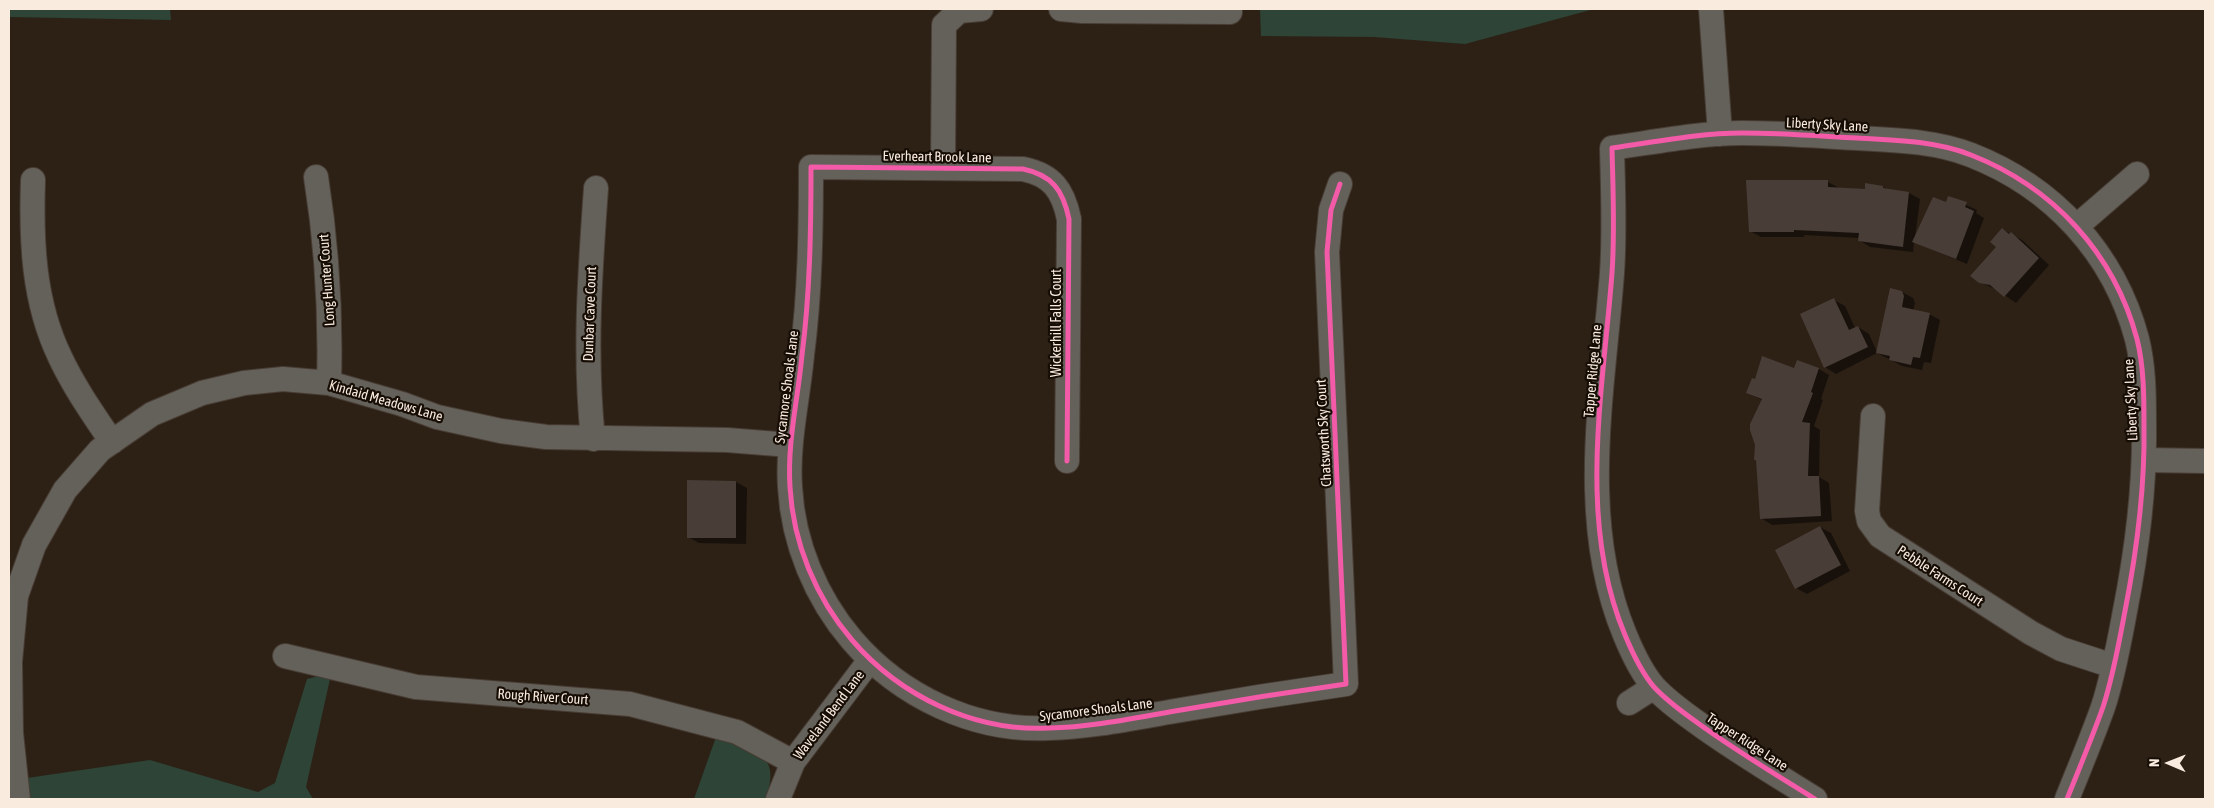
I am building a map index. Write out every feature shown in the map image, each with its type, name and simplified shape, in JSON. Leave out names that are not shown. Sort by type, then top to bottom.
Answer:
[{"type":"street","points":[[943,168],[944,25],[959,11],[982,9]]},
{"type":"street","points":[[1061,9],[1082,11],[1230,12]]},
{"type":"street","points":[[1711,9],[1720,134]]},
{"type":"street","name":"Liberty Sky Lane","points":[[1612,148],[1720,134],[1782,134],[1893,140],[1945,148],[1968,154],[2000,167],[2027,183],[2052,201],[2077,226],[2096,250],[2128,311],[2137,340],[2142,367],[2145,460],[2133,572],[2113,666],[2104,705],[2067,799]]},
{"type":"street","name":"Tapper Ridge Lane","points":[[1612,148],[1614,228],[1599,426],[1598,478],[1604,569],[1613,606],[1631,650],[1654,686],[1681,711],[1720,740],[1813,799]]},
{"type":"street","name":"Everheart Brook Lane","points":[[811,167],[1022,169],[1036,172],[1046,177],[1057,187]]},
{"type":"street","name":"Sycamore Shoals Lane","points":[[811,167],[811,255],[808,303],[790,445],[790,487],[795,523],[805,561],[833,618],[870,660],[922,698],[981,721],[1015,727],[1049,728],[1105,723],[1346,684]]},
{"type":"street","points":[[2077,226],[2137,174]]},
{"type":"street","name":"Long Hunter Court","points":[[316,177],[323,221],[330,304],[329,383]]},
{"type":"street","points":[[33,180],[34,259],[44,313],[59,356],[84,400],[112,442]]},
{"type":"street","name":"Chatsworth Sky Court","points":[[1340,184],[1331,210],[1327,252],[1346,684]]},
{"type":"street","name":"Wickerhill Falls Court","points":[[1057,187],[1066,203],[1069,219],[1067,461]]},
{"type":"street","name":"Dunbar Cave Court","points":[[593,439],[589,403],[588,355],[590,274],[596,188]]},
{"type":"street","name":"Kindaid Meadows Lane","points":[[18,799],[12,772],[10,662],[16,596],[34,545],[65,490],[100,450],[152,414],[210,391],[244,382],[284,379],[329,383],[402,404],[437,417],[501,431],[546,437],[727,440],[790,445]]},
{"type":"street","name":"Pebble Farms Court","points":[[1873,416],[1868,511],[1870,521],[1880,536],[2031,633],[2061,649],[2113,666]]},
{"type":"street","points":[[2145,460],[2205,462]]},
{"type":"street","name":"Rough River Court","points":[[285,656],[416,687],[630,704],[737,732],[793,762]]},
{"type":"street","name":"Waveland Bend Lane","points":[[778,799],[793,762],[870,660]]},
{"type":"street","points":[[1629,703],[1654,686]]},
{"type":"green space","points":[[9,9],[170,9],[171,20],[9,17]]},
{"type":"green space","points":[[1260,9],[1594,9],[1465,44],[1374,37],[1261,36]]},
{"type":"green space","points":[[319,676],[330,679],[306,787],[313,799],[30,799],[27,778],[150,760],[258,792],[275,783],[307,679]]},
{"type":"green space","points":[[716,737],[753,751],[767,762],[770,771],[770,783],[766,799],[694,799]]},
{"type":"building","points":[[1746,180],[1828,180],[1828,187],[1865,189],[1865,183],[1909,192],[1903,247],[1858,241],[1859,233],[1794,230],[1794,232],[1749,232]]},
{"type":"building","points":[[1948,196],[1967,202],[1965,207],[1974,211],[1956,259],[1912,242],[1933,197],[1946,202]]},
{"type":"building","points":[[2002,228],[2009,234],[2011,232],[2039,258],[2004,297],[1990,285],[1979,283],[1970,276],[1996,247],[1990,242]]},
{"type":"building","points":[[1890,288],[1902,291],[1904,296],[1902,307],[1930,313],[1920,358],[1913,357],[1911,365],[1889,360],[1890,356],[1876,353]]},
{"type":"building","points":[[1834,298],[1849,330],[1858,326],[1868,347],[1824,368],[1800,314]]},
{"type":"building","points":[[1762,356],[1794,368],[1797,360],[1819,368],[1811,392],[1813,393],[1802,422],[1810,423],[1808,476],[1819,476],[1821,516],[1760,519],[1756,460],[1754,460],[1755,445],[1750,424],[1762,399],[1746,393],[1752,378],[1755,379]]},
{"type":"building","points":[[687,480],[736,481],[736,538],[687,538]]},
{"type":"building","points":[[1820,526],[1841,565],[1795,589],[1775,550]]},
{"type":"cycle path","points":[[1815,799],[1724,741],[1679,709],[1654,687],[1634,655],[1610,592],[1601,547],[1597,502],[1597,456],[1613,257],[1612,148],[1726,133],[1786,134],[1930,144],[1971,155],[2001,169],[2028,185],[2076,227],[2096,251],[2113,278],[2127,308],[2137,339],[2144,393],[2143,473],[2133,565],[2113,672],[2107,696],[2067,799]]},
{"type":"cycle path","points":[[1067,461],[1069,219],[1063,200],[1055,185],[1042,175],[1023,169],[811,167],[807,308],[791,438],[789,471],[792,508],[801,549],[817,588],[839,624],[871,660],[892,678],[916,694],[966,717],[993,724],[1021,728],[1097,724],[1346,684],[1327,252],[1331,210],[1340,184]]}]
